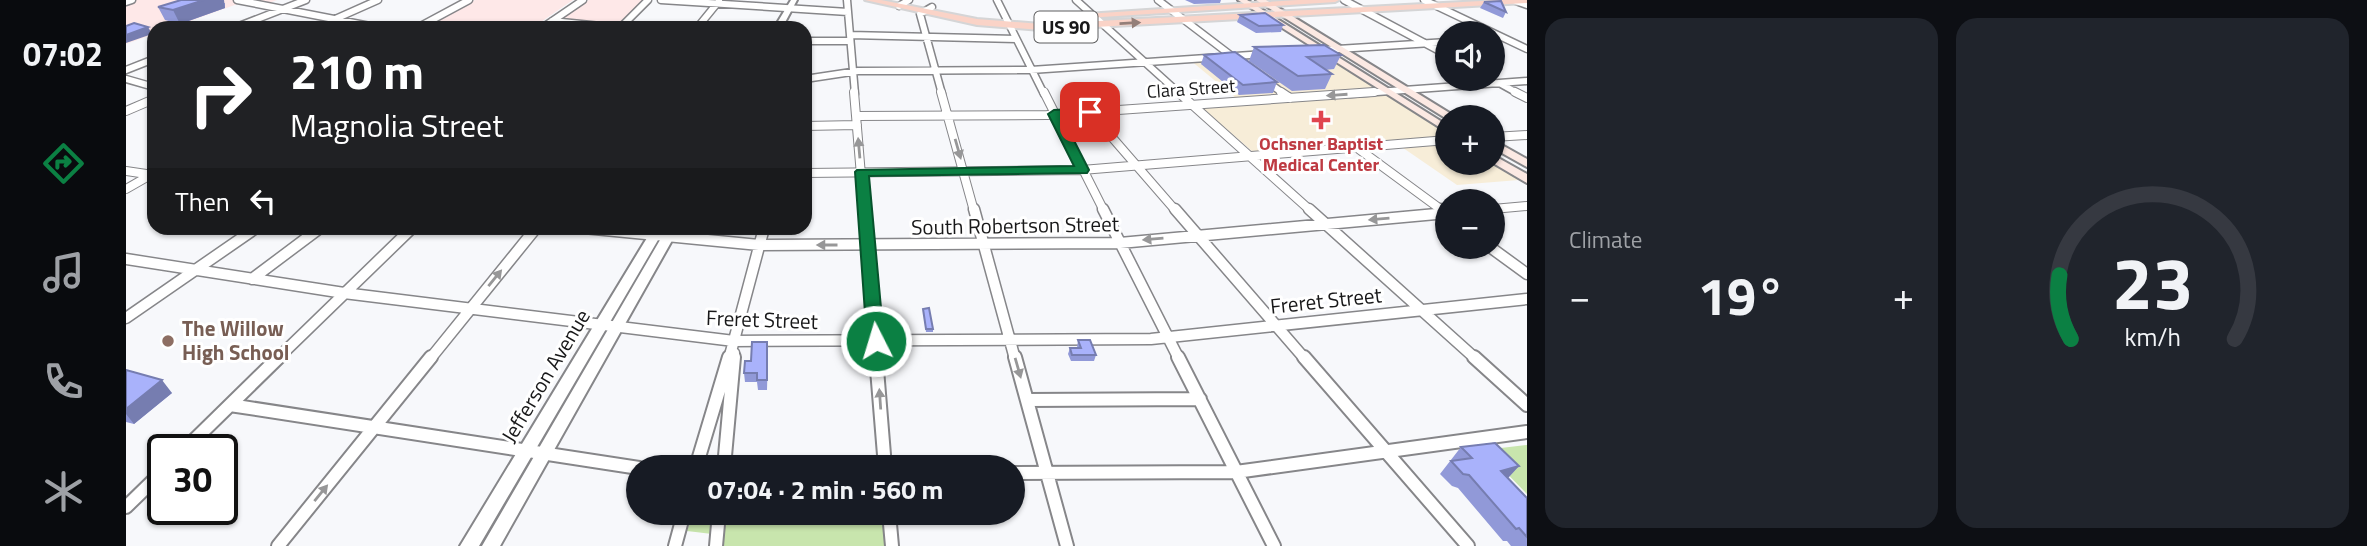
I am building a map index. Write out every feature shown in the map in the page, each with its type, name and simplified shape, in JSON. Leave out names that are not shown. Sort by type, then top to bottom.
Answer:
[{"type":"main road","name":"US 90","points":[[869,0],[1007,21],[1104,25],[1521,2]]},
{"type":"main road","name":"US 90","points":[[908,0],[927,9]]},
{"type":"main road","name":"US 90","points":[[1007,21],[1246,3],[1335,0]]},
{"type":"main road","points":[[1263,2],[1435,107]]},
{"type":"main road","points":[[1246,3],[1435,121]]},
{"type":"main road","points":[[1282,3],[1300,13]]},
{"type":"main road","points":[[1505,150],[1527,164]]},
{"type":"main road","points":[[1505,166],[1527,180]]},
{"type":"street","points":[[126,2],[132,0]]},
{"type":"street","points":[[237,0],[340,21]]},
{"type":"street","points":[[252,21],[306,0]]},
{"type":"street","points":[[334,20],[378,0]]},
{"type":"street","points":[[454,0],[467,1]]},
{"type":"street","points":[[552,21],[583,0]]},
{"type":"street","points":[[627,21],[648,0]]},
{"type":"street","points":[[661,0],[848,12]]},
{"type":"street","points":[[790,21],[794,0]]},
{"type":"street","points":[[784,21],[803,0]]},
{"type":"street","points":[[847,0],[885,455]]},
{"type":"street","points":[[899,6],[908,0]]},
{"type":"street","points":[[997,0],[1274,546]]},
{"type":"street","points":[[1076,0],[1527,405]]},
{"type":"street","points":[[1158,0],[1244,65]]},
{"type":"street","points":[[1343,0],[1435,49]]},
{"type":"street","points":[[1424,0],[1527,49]]},
{"type":"street","points":[[430,21],[467,1]]},
{"type":"street","points":[[703,21],[718,2]]},
{"type":"street","points":[[927,9],[920,14],[1067,546]]},
{"type":"street","points":[[812,41],[926,36],[1016,39]]},
{"type":"street","points":[[1506,39],[1527,38]]},
{"type":"street","points":[[1302,51],[1435,44]]},
{"type":"street","points":[[812,78],[852,72],[1031,70],[1276,53]]},
{"type":"street","points":[[126,70],[147,62]]},
{"type":"street","points":[[1258,75],[1290,98]]},
{"type":"street","points":[[126,79],[147,85]]},
{"type":"street","name":"Clara Street","points":[[1505,83],[1527,81]]},
{"type":"street","points":[[1505,86],[1527,98]]},
{"type":"street","name":"Clara Street","points":[[812,125],[857,120],[1090,112],[1435,88]]},
{"type":"street","points":[[126,111],[147,102]]},
{"type":"street","points":[[1090,112],[1468,546]]},
{"type":"street","points":[[1505,136],[1527,135]]},
{"type":"street","points":[[812,173],[1082,170],[1435,142]]},
{"type":"street","points":[[1356,148],[1435,206]]},
{"type":"street","points":[[126,171],[147,173]]},
{"type":"street","points":[[126,189],[147,177]]},
{"type":"street","points":[[1505,208],[1527,206]]},
{"type":"street","name":"South Robertson Street","points":[[685,235],[759,245],[1120,243],[1435,215]]},
{"type":"street","points":[[126,318],[246,235]]},
{"type":"street","points":[[252,279],[311,235]]},
{"type":"street","points":[[200,434],[405,235]]},
{"type":"street","points":[[278,546],[530,235]]},
{"type":"street","name":"Jefferson Avenue","points":[[469,546],[600,326],[661,235]]},
{"type":"street","name":"Jefferson Avenue","points":[[491,546],[617,328],[662,235]]},
{"type":"street","points":[[700,455],[762,235]]},
{"type":"street","points":[[1505,258],[1527,274]]},
{"type":"street","name":"Freret Street","points":[[128,261],[344,293],[734,341],[1169,338],[1527,299]]},
{"type":"street","points":[[725,455],[734,341]]},
{"type":"street","points":[[1028,400],[1200,398]]},
{"type":"street","points":[[230,405],[626,466]]},
{"type":"street","points":[[1025,473],[1236,472],[1527,432]]},
{"type":"street","points":[[126,507],[147,487]]},
{"type":"street","points":[[676,546],[681,525]]},
{"type":"street","points":[[716,546],[718,525]]},
{"type":"street","points":[[890,525],[892,546]]},
{"type":"shaded area","points":[[126,0],[277,0],[261,6],[243,2],[190,21],[147,21],[147,36],[126,44]]},
{"type":"shaded area","points":[[475,0],[573,0],[542,21],[437,21]]},
{"type":"shaded area","points":[[589,0],[644,0],[623,21],[559,20]]},
{"type":"shaded area","name":"Ochsner Baptist Medical Center","points":[[1321,52],[1435,126],[1435,170],[1393,141],[1253,152],[1201,107],[1242,103],[1190,60]]},
{"type":"shaded area","name":"Ochsner Baptist Medical Center","points":[[1505,171],[1519,180],[1457,185],[1442,175],[1505,175]]},
{"type":"green space","points":[[1527,445],[1527,494],[1484,450]]},
{"type":"green space","points":[[689,525],[712,525],[712,534],[687,531]]},
{"type":"green space","points":[[718,525],[890,525],[892,546],[716,546]]},
{"type":"building","points":[[181,0],[204,0],[173,10],[158,7]]},
{"type":"building","points":[[1501,1],[1506,12],[1484,2]]},
{"type":"building","points":[[1265,13],[1283,25],[1259,26],[1240,15]]},
{"type":"building","points":[[134,23],[147,27],[126,35],[126,26]]},
{"type":"building","points":[[1324,45],[1341,55],[1307,57],[1332,74],[1298,76],[1254,47]]},
{"type":"building","points":[[1235,52],[1277,82],[1243,85],[1204,55]]},
{"type":"building","points":[[929,308],[933,329],[926,329],[923,309]]},
{"type":"building","points":[[1078,340],[1090,340],[1096,355],[1072,355],[1070,348],[1081,348]]},
{"type":"building","points":[[752,342],[767,342],[767,380],[757,380],[757,373],[744,373],[745,361],[751,361]]},
{"type":"building","points":[[126,370],[162,380],[126,409]]},
{"type":"building","points":[[1495,443],[1519,466],[1501,471],[1527,498],[1527,537],[1519,528],[1516,529],[1469,475],[1463,474],[1451,461],[1472,458],[1461,447]]},
{"type":"place","name":"Ochsner Baptist Medical Center","points":[[1321,120]]},
{"type":"place","name":"The Willow High School","points":[[168,341]]},
{"type":"route","points":[[876,341],[862,172],[1082,170],[1054,114],[1090,112]]}]
